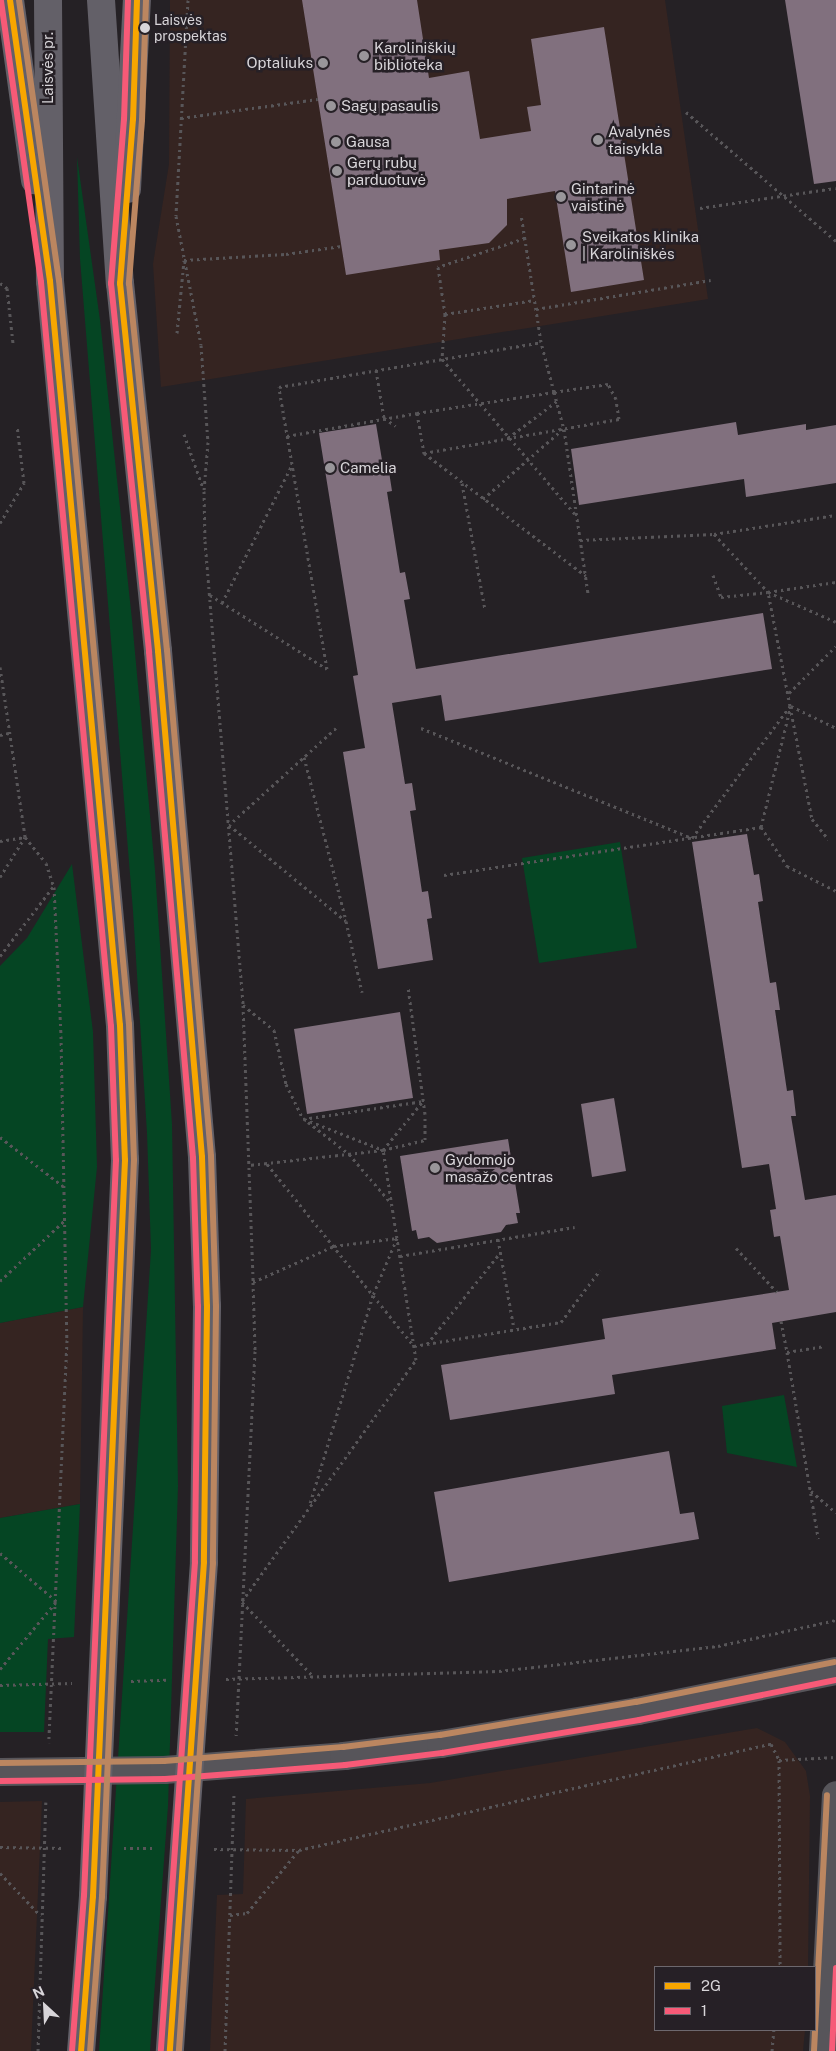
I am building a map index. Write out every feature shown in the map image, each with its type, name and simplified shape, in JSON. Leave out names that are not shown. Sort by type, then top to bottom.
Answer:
[{"type":"main road","points":[[10,0],[50,281]]},
{"type":"main road","name":"Laisvės pr.","points":[[48,0],[50,281],[120,1025],[125,1160],[116,1415],[105,1570],[93,1896],[81,2051]]},
{"type":"main road","points":[[101,0],[120,283],[158,651],[202,1157],[207,1306],[204,1562],[170,2051]]},
{"type":"main road","points":[[120,283],[132,119],[137,0]]},
{"type":"street","points":[[0,1772],[164,1770],[344,1756],[441,1744],[628,1712],[836,1671]]},
{"type":"street","points":[[823,2051],[836,1795]]},
{"type":"path","points":[[188,0],[176,216],[201,345],[208,442],[204,491],[210,595],[243,1005],[253,1282],[255,1351],[241,1602],[313,1676]]},
{"type":"path","points":[[182,118],[318,99]]},
{"type":"path","points":[[686,112],[786,196],[836,241]]},
{"type":"path","points":[[700,208],[836,188]]},
{"type":"path","points":[[521,214],[541,342],[564,429],[588,594]]},
{"type":"path","points":[[525,238],[438,267],[445,314],[442,359],[508,439],[528,459],[576,515]]},
{"type":"path","points":[[184,260],[286,254],[341,246]]},
{"type":"path","points":[[176,333],[184,260]]},
{"type":"path","points":[[536,309],[711,280]]},
{"type":"path","points":[[0,283],[7,288],[13,343]]},
{"type":"path","points":[[445,314],[535,300]]},
{"type":"path","points":[[210,595],[326,669],[278,386],[541,342]]},
{"type":"path","points":[[376,370],[384,418],[396,426]]},
{"type":"path","points":[[287,436],[384,418],[608,384],[616,399],[619,419],[424,453]]},
{"type":"path","points":[[508,439],[556,401]]},
{"type":"path","points":[[417,413],[424,453],[586,576]]},
{"type":"path","points":[[0,523],[24,483],[17,425]]},
{"type":"path","points":[[483,499],[564,429]]},
{"type":"path","points":[[184,434],[204,491]]},
{"type":"path","points":[[222,603],[292,465]]},
{"type":"path","points":[[462,482],[485,609]]},
{"type":"path","points":[[580,540],[714,534],[836,515]]},
{"type":"path","points":[[714,534],[768,592],[836,622]]},
{"type":"path","points":[[713,575],[721,597],[836,582]]},
{"type":"path","points":[[768,592],[812,819],[828,839]]},
{"type":"path","points":[[788,693],[836,646]]},
{"type":"path","points":[[0,667],[25,837],[46,863],[54,887],[61,1036],[67,1340],[56,1602],[0,1669]]},
{"type":"path","points":[[790,706],[836,728]]},
{"type":"path","points":[[790,706],[761,827],[787,866],[836,891]]},
{"type":"path","points":[[692,838],[790,706]]},
{"type":"path","points":[[229,825],[336,728]]},
{"type":"path","points":[[421,728],[692,838]]},
{"type":"path","points":[[0,735],[9,733]]},
{"type":"path","points":[[304,757],[362,992]]},
{"type":"path","points":[[229,825],[346,921]]},
{"type":"path","points":[[444,876],[761,827]]},
{"type":"path","points":[[0,841],[25,837]]},
{"type":"path","points":[[0,877],[25,837]]},
{"type":"path","points":[[0,956],[54,887]]},
{"type":"path","points":[[249,1165],[383,1150],[425,1140],[424,1101],[408,986]]},
{"type":"path","points":[[243,1005],[274,1030],[286,1084],[303,1119],[349,1154],[392,1204]]},
{"type":"path","points":[[303,1119],[424,1101]]},
{"type":"path","points":[[241,1602],[416,1360],[383,1150],[424,1101]]},
{"type":"path","points":[[303,1119],[383,1150]]},
{"type":"path","points":[[0,1137],[64,1186]]},
{"type":"path","points":[[267,1164],[414,1346]]},
{"type":"path","points":[[0,1281],[65,1220]]},
{"type":"path","points":[[400,1256],[575,1227]]},
{"type":"path","points":[[253,1282],[334,1246],[397,1238]]},
{"type":"path","points":[[310,1507],[373,1296],[397,1238]]},
{"type":"path","points":[[498,1239],[514,1329]]},
{"type":"path","points":[[736,1248],[777,1292]]},
{"type":"path","points":[[426,1344],[500,1253]]},
{"type":"path","points":[[414,1346],[561,1322],[600,1270]]},
{"type":"path","points":[[781,1321],[818,1538]]},
{"type":"path","points":[[787,1352],[824,1346]]},
{"type":"path","points":[[810,1490],[836,1513]]},
{"type":"path","points":[[0,1553],[56,1602]]},
{"type":"path","points":[[215,1679],[500,1671],[718,1646],[836,1620]]},
{"type":"path","points":[[127,1681],[176,1680]]},
{"type":"path","points":[[0,1685],[78,1683]]},
{"type":"path","points":[[209,1849],[299,1850],[771,1744],[779,1760],[780,1966]]},
{"type":"path","points":[[779,1760],[836,1757]]},
{"type":"path","points":[[0,1847],[70,1848]]},
{"type":"path","points":[[120,1848],[159,1848]]},
{"type":"path","points":[[225,2051],[230,1915],[246,1913],[299,1850]]},
{"type":"path","points":[[0,1873],[41,1917]]},
{"type":"path","points":[[38,2051],[41,1907]]},
{"type":"path","points":[[772,2051],[774,2031]]},
{"type":"shaded area","points":[[170,0],[665,0],[708,299],[161,387],[153,264],[169,164]]},
{"type":"shaded area","points":[[83,1307],[80,1504],[0,1518],[0,1323]]},
{"type":"shaded area","points":[[757,1728],[785,1742],[806,1771],[810,1796],[808,1966],[654,1966],[654,2031],[805,2031],[803,2051],[210,2051],[217,1895],[243,1894],[246,1799],[430,1783]]},
{"type":"shaded area","points":[[42,1801],[31,2051],[0,2051],[0,1802]]},
{"type":"green space","points":[[77,157],[100,320],[132,620],[155,870],[172,1124],[178,1486],[168,1806],[150,2051],[99,2051],[151,1250],[147,1133],[133,911],[80,259]]},
{"type":"green space","points":[[620,842],[637,948],[539,963],[522,858]]},
{"type":"green space","points":[[72,864],[93,1032],[97,1167],[83,1307],[0,1323],[0,966],[27,938]]},
{"type":"green space","points":[[784,1395],[797,1467],[727,1453],[722,1406]]},
{"type":"green space","points":[[80,1504],[74,1637],[48,1639],[44,1732],[0,1732],[0,1518]]},
{"type":"building","points":[[302,0],[417,0],[429,78],[469,71],[480,139],[531,131],[527,107],[541,105],[531,39],[604,27],[644,280],[571,292],[555,191],[507,199],[507,225],[489,243],[439,250],[440,260],[346,275]]},
{"type":"building","points":[[785,0],[836,0],[836,181],[814,184]]},
{"type":"building","points":[[736,422],[738,435],[806,424],[806,430],[836,425],[836,483],[746,497],[744,479],[579,505],[571,449]]},
{"type":"building","points":[[376,424],[383,466],[388,465],[392,491],[387,492],[400,573],[405,572],[410,599],[404,600],[416,669],[763,613],[772,669],[445,721],[441,695],[392,703],[405,784],[412,783],[416,810],[410,811],[422,892],[428,891],[432,918],[427,919],[433,960],[378,969],[343,752],[365,748],[353,676],[358,675],[319,433]]},
{"type":"building","points":[[747,834],[754,875],[759,874],[763,901],[758,902],[770,983],[776,982],[780,1010],[775,1010],[787,1091],[793,1090],[796,1116],[791,1116],[805,1200],[836,1195],[836,1312],[772,1323],[776,1349],[612,1375],[615,1394],[450,1420],[441,1365],[605,1339],[602,1319],[789,1290],[780,1236],[774,1237],[770,1210],[776,1209],[769,1164],[742,1168],[692,842]]},
{"type":"building","points":[[400,1012],[413,1098],[307,1114],[294,1029]]},
{"type":"building","points":[[614,1098],[626,1171],[592,1177],[581,1104]]},
{"type":"building","points":[[508,1139],[520,1213],[516,1213],[518,1223],[506,1225],[501,1232],[437,1243],[429,1237],[418,1239],[416,1230],[412,1231],[400,1156]]},
{"type":"building","points":[[669,1451],[680,1514],[694,1512],[699,1539],[449,1582],[434,1492]]},
{"type":"transit line","name":"2G","points":[[10,0],[50,281],[120,1025],[125,1160],[93,1896],[81,2051]]},
{"type":"transit line","points":[[19,0],[59,280],[129,1024],[134,1160],[102,1896],[90,2051]]},
{"type":"transit line","name":"1","points":[[128,0],[124,119],[111,283],[149,652],[193,1158],[198,1306],[195,1562],[161,2050]]},
{"type":"transit line","name":"2G","points":[[137,0],[133,119],[120,283],[158,651],[202,1157],[207,1306],[204,1562],[170,2051]]},
{"type":"transit line","points":[[146,0],[142,120],[129,283],[167,650],[211,1156],[216,1306],[213,1563],[179,2051]]},
{"type":"transit line","name":"1","points":[[1,1],[41,282],[111,1026],[116,1160],[84,1895],[72,2050]]},
{"type":"transit line","points":[[0,1763],[164,1761],[343,1747],[440,1735],[636,1702],[834,1662]]},
{"type":"transit line","name":"1","points":[[0,1781],[165,1779],[345,1765],[442,1753],[639,1720],[836,1680]]},
{"type":"transit line","points":[[816,2012],[827,1795]]},
{"type":"transit line","name":"1","points":[[832,2051],[836,1968]]},
{"type":"transit line","points":[[814,2051],[815,2031]]},
{"type":"place","name":"Laisvės prospektas","points":[[145,28]]},
{"type":"place","name":"Karoliniškių biblioteka","points":[[364,56]]},
{"type":"place","name":"Optaliuks","points":[[323,63]]},
{"type":"place","name":"Sagų pasaulis","points":[[331,106]]},
{"type":"place","name":"Avalynės taisykla","points":[[598,140]]},
{"type":"place","name":"Gausa","points":[[336,142]]},
{"type":"place","name":"Gerų rubų parduotuvė","points":[[337,171]]},
{"type":"place","name":"Gintarinė vaistinė","points":[[561,197]]},
{"type":"place","name":"Sveikatos klinika | Karoliniškės","points":[[571,245]]},
{"type":"place","name":"Camelia","points":[[330,468]]},
{"type":"place","name":"Gydomojo masažo centras","points":[[435,1168]]}]
